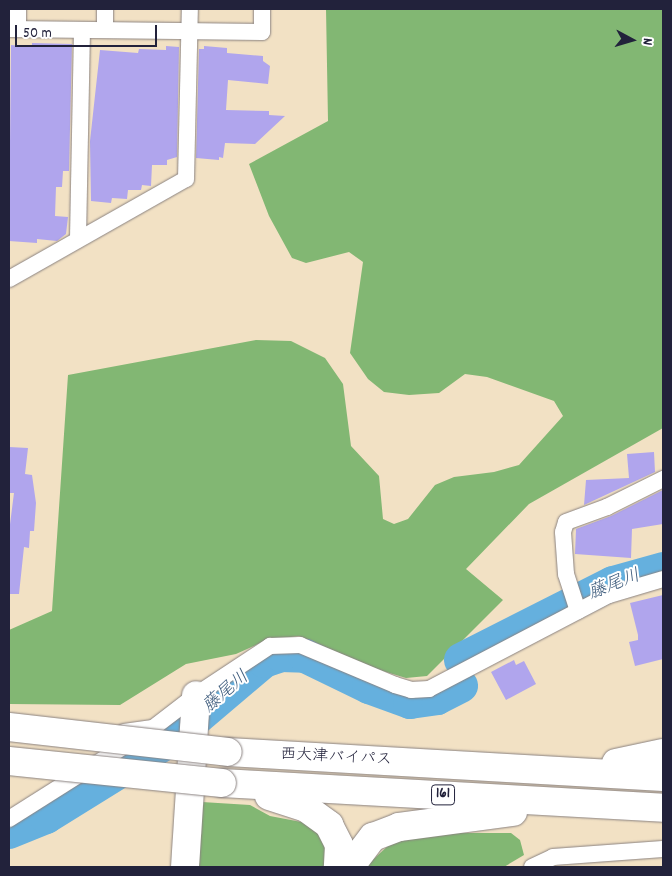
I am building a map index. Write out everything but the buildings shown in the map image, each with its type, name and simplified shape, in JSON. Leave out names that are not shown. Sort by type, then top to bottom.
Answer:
[{"type":"highway","points":[[185,867],[195,699]]},
{"type":"highway","name":"西大津バイパス","points":[[9,728],[228,752],[575,770],[663,777]]},
{"type":"highway","points":[[575,770],[663,753]]},
{"type":"highway","name":"西大津バイパス","points":[[9,761],[222,784],[584,802],[663,808]]},
{"type":"highway","points":[[222,784],[306,808],[329,825],[339,845],[338,867]]},
{"type":"highway","points":[[350,867],[373,837],[399,827],[584,802]]},
{"type":"street","points":[[18,9],[13,29],[262,32],[262,9]]},
{"type":"street","points":[[105,9],[105,30]]},
{"type":"street","points":[[9,278],[186,179],[190,9]]},
{"type":"street","points":[[78,238],[82,30]]},
{"type":"street","points":[[575,604],[566,574],[563,532],[566,522],[607,507],[663,479]]},
{"type":"street","points":[[9,819],[153,728],[270,646],[300,645],[394,685],[411,690],[429,689],[575,604],[663,579]]},
{"type":"street","points":[[9,720],[125,732],[153,728]]},
{"type":"street","points":[[532,867],[553,857],[663,850]]},
{"type":"green space","points":[[326,9],[663,9],[663,428],[529,504],[466,569],[503,600],[427,676],[406,678],[373,668],[299,636],[267,640],[236,654],[186,664],[120,705],[9,704],[9,630],[52,611],[68,375],[256,340],[291,341],[325,358],[343,384],[351,446],[379,476],[383,519],[394,524],[408,519],[435,485],[454,477],[494,472],[519,465],[563,416],[554,401],[487,377],[465,374],[439,393],[409,395],[384,392],[368,379],[350,353],[363,262],[349,252],[306,263],[292,258],[269,216],[249,164],[328,121]]},
{"type":"green space","points":[[202,802],[250,805],[270,816],[317,825],[332,851],[331,867],[197,867]]},
{"type":"green space","points":[[424,833],[511,833],[520,840],[524,855],[504,867],[365,867],[390,844]]},
{"type":"waterway","name":"藤尾川","points":[[461,660],[613,583],[663,569]]},
{"type":"waterway","name":"藤尾川","points":[[9,832],[46,817],[172,739],[264,661],[281,655],[305,656],[369,687],[410,702],[437,698],[461,686]]}]
